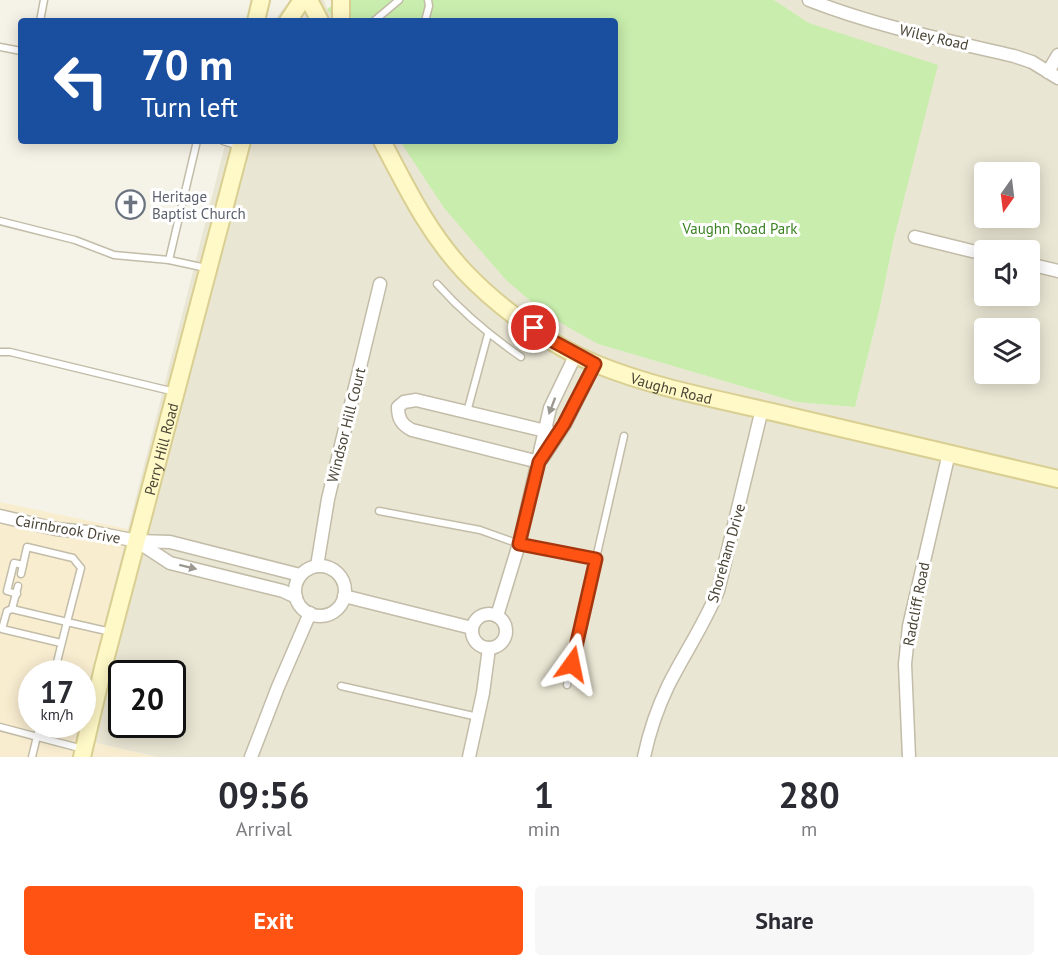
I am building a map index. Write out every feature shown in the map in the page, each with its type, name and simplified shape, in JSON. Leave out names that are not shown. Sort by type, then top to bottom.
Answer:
[{"type":"main road","points":[[257,18],[261,0]]},
{"type":"main road","points":[[290,18],[302,0]]},
{"type":"main road","points":[[309,0],[318,18]]},
{"type":"main road","points":[[341,0],[341,18]]},
{"type":"main road","name":"Perry Hill Road","points":[[83,753],[241,144]]},
{"type":"main road","name":"Vaughn Road","points":[[384,144],[418,211],[448,253],[465,272],[521,320],[595,364],[665,386],[1058,479]]},
{"type":"street","name":"Wiley Road","points":[[809,0],[843,14],[881,25],[1014,56],[1032,62],[1053,75]]},
{"type":"street","points":[[1053,75],[1058,55]]},
{"type":"street","points":[[915,237],[974,252]]},
{"type":"street","points":[[1040,267],[1058,271]]},
{"type":"street","name":"Windsor Hill Court","points":[[317,566],[328,499],[380,284]]},
{"type":"street","points":[[496,616],[519,544],[550,408],[576,354]]},
{"type":"street","points":[[539,462],[558,434],[595,364]]},
{"type":"street","points":[[539,462],[412,430],[404,426],[398,416],[398,407],[404,402],[416,400],[558,434]]},
{"type":"street","name":"Shoreham Drive","points":[[644,757],[648,736],[664,694],[706,619],[718,591],[762,409]]},
{"type":"street","name":"Radcliff Road","points":[[909,757],[906,664],[909,626],[949,453]]},
{"type":"street","name":"Cairnbrook Drive","points":[[0,516],[56,529],[97,533],[137,541]]},
{"type":"street","points":[[137,541],[170,542],[300,575]]},
{"type":"street","points":[[137,541],[170,563],[283,591],[296,597]]},
{"type":"street","points":[[317,566],[336,572],[344,587],[344,596],[339,606],[324,615],[310,613],[300,606],[296,597],[296,582],[300,575],[307,569],[317,566]]},
{"type":"street","points":[[344,596],[472,628]]},
{"type":"street","points":[[251,757],[310,613]]},
{"type":"street","points":[[496,616],[504,622],[506,634],[500,644],[489,648],[483,647],[474,639],[472,628],[480,617],[496,616]]},
{"type":"street","points":[[469,757],[489,648]]},
{"type":"lane","points":[[41,18],[44,0]]},
{"type":"lane","points":[[378,18],[399,0]]},
{"type":"lane","points":[[425,18],[429,6],[428,0]]},
{"type":"lane","points":[[0,47],[18,50]]},
{"type":"lane","points":[[170,260],[196,144]]},
{"type":"lane","points":[[0,221],[75,240],[114,255],[170,260],[208,269]]},
{"type":"lane","points":[[437,284],[460,310],[488,334],[521,357]]},
{"type":"lane","points":[[467,412],[488,334]]},
{"type":"lane","points":[[0,352],[9,352],[176,392]]},
{"type":"lane","points":[[567,685],[624,436]]},
{"type":"lane","points":[[379,511],[480,530],[519,544],[596,559]]},
{"type":"lane","points":[[21,574],[27,546],[74,558],[81,568],[57,660]]},
{"type":"lane","points":[[229,578],[234,558]]},
{"type":"lane","points":[[16,594],[7,591],[14,563],[23,565]]},
{"type":"lane","points":[[12,609],[18,586]]},
{"type":"lane","points":[[61,643],[1,628],[7,611],[12,609],[113,632]]},
{"type":"lane","points":[[341,686],[478,717]]},
{"type":"lane","points":[[0,727],[18,731]]},
{"type":"lane","points":[[32,757],[37,738]]},
{"type":"lane","points":[[42,738],[83,753]]},
{"type":"shaded area","points":[[290,0],[324,0],[333,18],[276,18]]},
{"type":"shaded area","points":[[774,0],[1058,0],[1058,757],[156,757],[75,738],[96,738],[95,660],[225,144],[403,144],[444,208],[598,344],[796,402],[855,407],[880,307],[894,238],[853,39],[809,23]]},
{"type":"shaded area","points":[[0,502],[128,529],[95,660],[18,660],[18,738],[75,738],[156,757],[0,757]]},
{"type":"green space","name":"Vaughn Road Park","points":[[341,0],[774,0],[809,23],[938,65],[894,238],[880,307],[855,407],[796,402],[598,344],[547,315],[506,280],[444,208],[404,147],[402,144],[618,144],[618,18],[333,18],[327,9]]},
{"type":"place","name":"Heritage Baptist Church","points":[[131,205]]},
{"type":"route","points":[[534,328],[547,338],[595,364],[564,424],[539,462],[519,544],[596,559],[572,664]]}]
